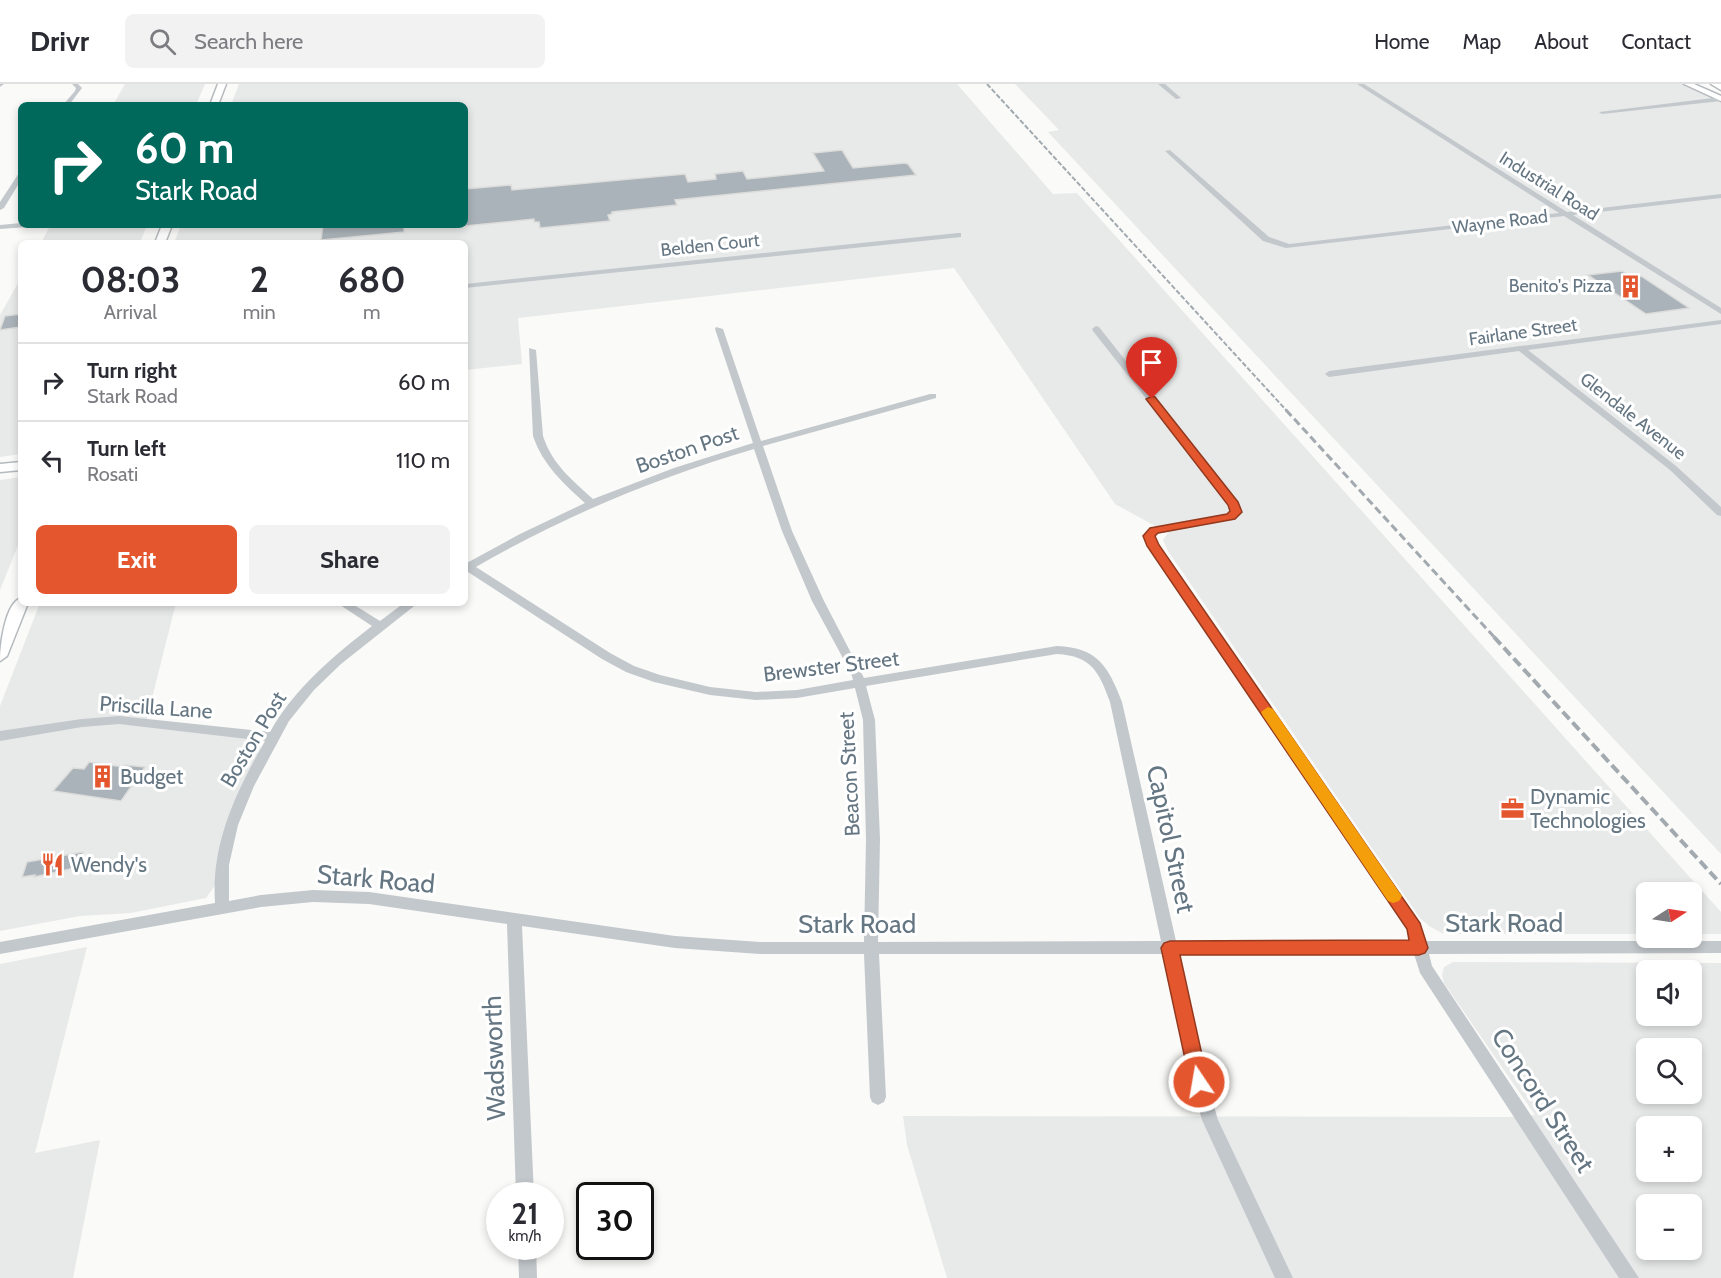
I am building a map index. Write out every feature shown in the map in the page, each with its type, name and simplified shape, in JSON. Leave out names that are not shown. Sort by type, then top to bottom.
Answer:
[{"type":"highway","points":[[1715,84],[1721,87]]},
{"type":"main road","points":[[215,102],[222,84]]},
{"type":"main road","points":[[1688,84],[1721,99]]},
{"type":"main road","points":[[0,468],[18,466]]},
{"type":"main road","points":[[0,656],[20,606]]},
{"type":"street","points":[[69,102],[78,91],[79,88],[75,84]]},
{"type":"street","points":[[1161,84],[1178,98]]},
{"type":"street","name":"Industrial Road","points":[[1360,84],[1721,312]]},
{"type":"street","points":[[1602,112],[1721,99]]},
{"type":"street","name":"Wayne Road","points":[[1168,151],[1266,239],[1278,244],[1297,245],[1721,196]]},
{"type":"street","points":[[0,208],[18,179]]},
{"type":"street","points":[[0,228],[18,226]]},
{"type":"street","name":"Belden Court","points":[[468,286],[958,236]]},
{"type":"street","name":"Fairlane Street","points":[[1329,374],[1721,321]]},
{"type":"street","name":"Beacon Street","points":[[719,329],[734,368],[757,446],[794,548],[818,601],[862,684],[869,720],[872,791],[871,948],[878,1096]]},
{"type":"street","name":"Concord Street","points":[[1096,329],[1234,504],[1236,512],[1231,517],[1154,531],[1149,536],[1154,546],[1415,927],[1425,968],[1630,1278]]},
{"type":"street","name":"Glendale Avenue","points":[[1521,349],[1673,468],[1721,513]]},
{"type":"street","points":[[532,350],[538,436],[541,448],[555,470],[593,504]]},
{"type":"street","name":"Boston Post","points":[[468,567],[546,525],[679,470],[933,396]]},
{"type":"street","name":"Brewster Street","points":[[468,569],[606,656],[658,679],[710,691],[756,696],[797,694],[1057,650],[1084,654]]},
{"type":"street","points":[[348,606],[380,626]]},
{"type":"street","name":"Boston Post","points":[[222,908],[219,887],[232,818],[244,789],[273,737],[295,702],[327,670],[408,606]]},
{"type":"street","name":"Capitol Street","points":[[1084,654],[1101,667],[1116,702],[1199,1082],[1210,1119],[1284,1278]]},
{"type":"street","name":"Priscilla Lane","points":[[0,736],[82,723],[119,720],[273,737]]},
{"type":"street","name":"Stark Road","points":[[0,948],[284,898],[341,896],[707,945],[871,948],[1721,947]]},
{"type":"street","name":"Wadsworth","points":[[514,919],[524,1182]]},
{"type":"street","points":[[527,1260],[528,1278]]},
{"type":"shaded area","points":[[125,84],[205,84],[197,102],[115,102]]},
{"type":"shaded area","points":[[239,84],[957,84],[1053,194],[1077,193],[1694,882],[1636,882],[1636,934],[1455,934],[1442,933],[1429,926],[1420,918],[1168,551],[1163,540],[1168,533],[1115,504],[954,268],[518,318],[522,364],[468,370],[468,240],[175,240],[180,228],[468,228],[468,102],[232,102]]},
{"type":"shaded area","points":[[1015,84],[1685,84],[1721,101],[1721,854],[1048,132],[1059,130]]},
{"type":"shaded area","points":[[49,228],[146,228],[141,240],[43,240]]},
{"type":"shaded area","points":[[18,283],[18,454],[0,457],[0,315]]},
{"type":"shaded area","points":[[18,477],[18,545],[0,590],[0,480]]},
{"type":"shaded area","points":[[39,606],[175,606],[145,726],[253,739],[261,744],[259,756],[231,811],[216,884],[206,898],[131,913],[80,916],[0,931],[0,706]]},
{"type":"shaded area","points":[[1702,891],[1721,912],[1721,934],[1702,934]]},
{"type":"shaded area","points":[[87,947],[35,1153],[100,1140],[73,1278],[0,1278],[0,964]]},
{"type":"shaded area","points":[[1453,962],[1636,963],[1636,1026],[1702,1026],[1702,963],[1721,963],[1721,1278],[947,1278],[907,1145],[903,1116],[1509,1117],[1535,1115],[1444,983],[1442,975],[1444,967]]},
{"type":"building","points":[[842,150],[853,168],[905,163],[916,175],[675,200],[677,205],[612,212],[608,215],[610,221],[540,228],[539,222],[534,222],[534,219],[468,226],[468,189],[511,185],[512,190],[685,174],[688,182],[716,179],[715,174],[743,171],[747,179],[824,171],[813,153]]},
{"type":"building","points":[[323,228],[404,228],[404,232],[321,240]]},
{"type":"building","name":"Benito's Pizza","points":[[1622,271],[1632,277],[1641,276],[1689,308],[1646,314],[1588,275]]},
{"type":"building","points":[[18,314],[18,327],[0,330],[5,316]]},
{"type":"building","name":"Budget","points":[[89,762],[123,767],[125,765],[145,767],[121,801],[53,791],[73,768],[84,769]]},
{"type":"building","name":"Wendy's","points":[[83,852],[79,867],[34,877],[35,875],[22,877],[27,862]]},
{"type":"railway","points":[[987,84],[1287,411]]},
{"type":"railway","points":[[1286,410],[1496,639]]},
{"type":"railway","points":[[1494,637],[1721,884]]},
{"type":"slow traffic","points":[[1268,712],[1393,896]]},
{"type":"place","name":"Benito's Pizza","points":[[1630,286]]},
{"type":"place","name":"Budget","points":[[102,776]]},
{"type":"place","name":"Dynamic Technologies","points":[[1512,808]]},
{"type":"place","name":"Wendy's","points":[[53,864]]},
{"type":"route","points":[[1152,399],[1234,504],[1236,512],[1231,517],[1163,527],[1149,536],[1415,927],[1419,948],[1170,948],[1199,1082]]}]
